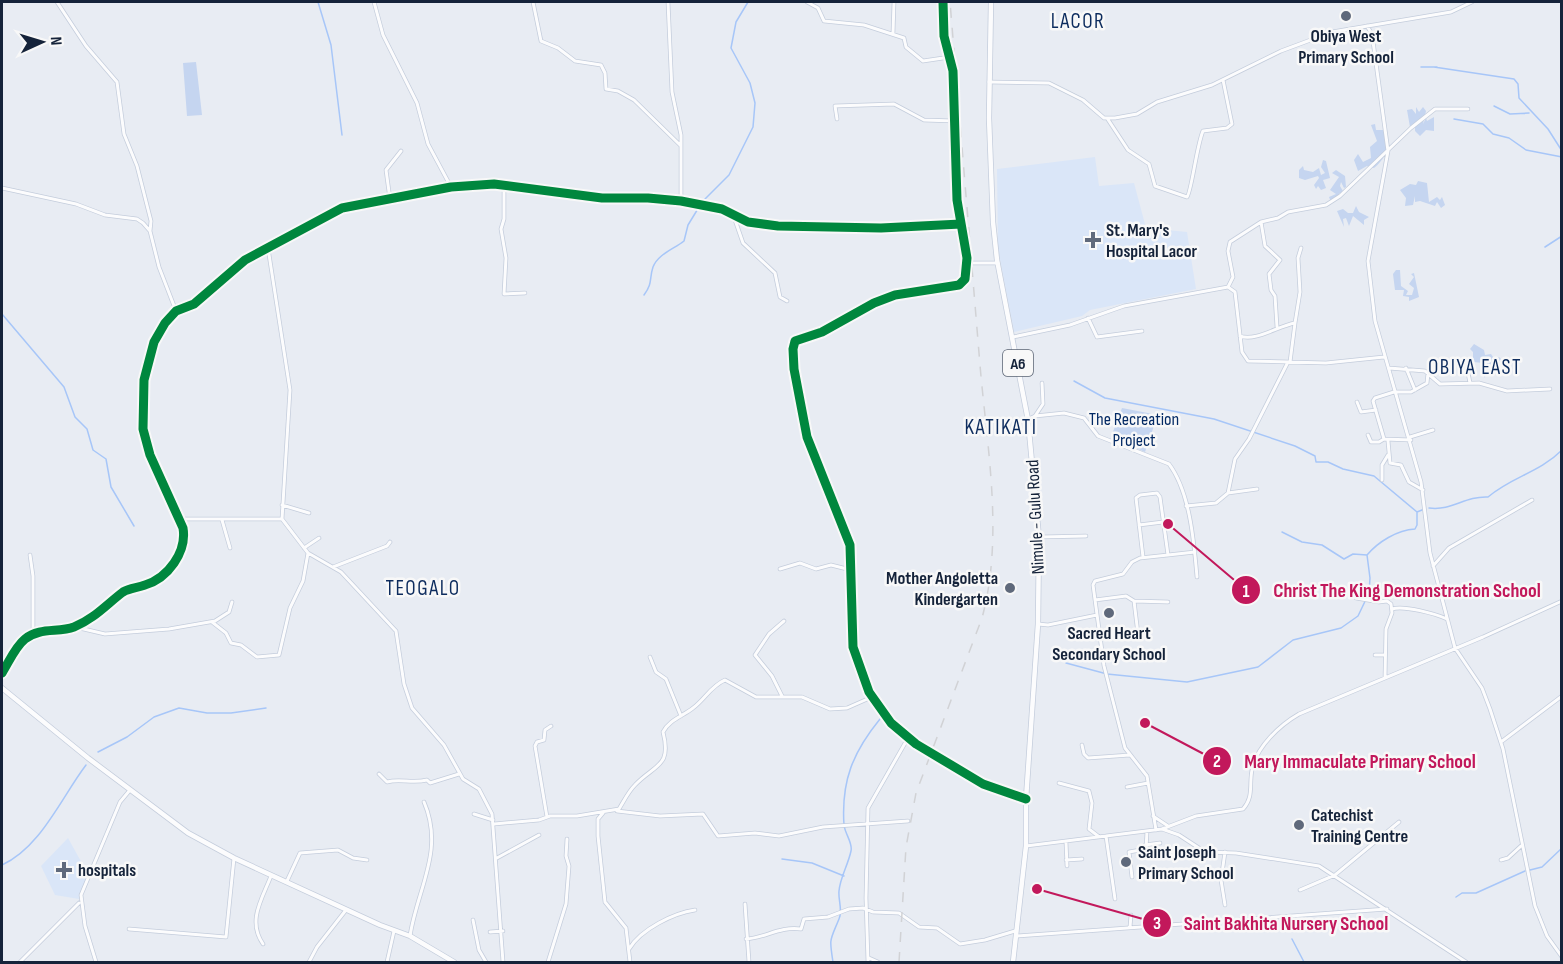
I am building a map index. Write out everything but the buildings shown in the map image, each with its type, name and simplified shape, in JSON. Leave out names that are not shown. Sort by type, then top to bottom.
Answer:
[{"type":"main road","name":"Nimule - Gulu Road","points":[[991,2],[989,82],[992,211],[998,263],[1028,420],[1039,538],[1038,624],[1026,799],[1026,846],[1013,963]]},
{"type":"main road","points":[[2,688],[181,828],[234,858],[394,931],[410,936],[454,963]]},
{"type":"street","points":[[57,2],[86,46],[117,82],[124,134],[137,166],[151,221],[150,231],[166,288],[176,311]]},
{"type":"street","points":[[374,2],[385,40],[417,103],[428,144],[451,187]]},
{"type":"street","points":[[533,2],[541,41],[558,48],[575,61],[601,65],[605,73],[606,89],[634,100],[680,145]]},
{"type":"street","points":[[668,2],[672,92],[681,130],[681,201]]},
{"type":"street","points":[[807,2],[818,8],[824,21],[851,22],[904,38],[906,47],[923,61],[950,57]]},
{"type":"street","points":[[893,33],[894,2]]},
{"type":"street","points":[[943,2],[942,22],[950,57],[961,224],[967,263],[963,283],[895,295],[794,343],[794,369],[807,437],[848,540],[853,647],[872,697],[891,723],[908,738],[983,784],[1026,799]]},
{"type":"street","points":[[1107,118],[1137,114],[1157,102],[1223,80],[1304,41],[1332,32],[1451,12],[1472,2]]},
{"type":"street","points":[[1374,25],[1371,31],[1388,151],[1368,264],[1375,321],[1394,392],[1411,438],[1423,490],[1433,566],[1455,648],[1483,689],[1501,741],[1521,846],[1540,920],[1547,936],[1562,957]]},
{"type":"street","points":[[1366,26],[1371,31]]},
{"type":"street","points":[[989,82],[1049,83],[1083,100],[1107,118],[1131,154],[1147,160],[1155,186],[1187,197],[1191,194],[1193,164],[1203,131],[1227,128],[1232,124],[1223,80]]},
{"type":"street","points":[[837,119],[835,106],[878,103],[894,104],[924,120],[954,121]]},
{"type":"street","points":[[1228,287],[1233,277],[1228,243],[1261,222],[1278,218],[1288,212],[1326,205],[1352,186],[1435,109],[1468,109]]},
{"type":"street","points":[[390,199],[386,170],[401,151]]},
{"type":"street","points":[[2,673],[20,645],[33,635],[75,627],[96,615],[124,592],[152,582],[172,565],[184,539],[180,519],[148,448],[142,410],[144,380],[151,350],[165,322],[176,311],[194,304],[245,260],[342,208],[478,183],[602,198],[681,201],[722,209],[748,222],[807,227],[881,228],[961,224]]},
{"type":"street","points":[[504,186],[504,219],[501,228],[506,258],[504,294],[525,293]]},
{"type":"street","points":[[2,188],[76,204],[105,215],[137,219],[150,231]]},
{"type":"street","points":[[734,216],[743,243],[773,271],[780,297],[787,301]]},
{"type":"street","points":[[1261,222],[1265,246],[1280,260],[1269,274],[1271,290],[1275,296],[1277,327]]},
{"type":"street","points":[[268,248],[290,390],[282,519],[308,553],[341,572],[396,631],[402,677],[410,703],[444,745],[459,774],[479,789],[493,822],[503,963]]},
{"type":"street","points":[[1228,493],[1235,459],[1249,439],[1289,362],[1300,292],[1298,258],[1301,248]]},
{"type":"street","points":[[967,263],[998,263]]},
{"type":"street","points":[[1013,337],[1042,332],[1124,306],[1228,287],[1235,292],[1240,336],[1244,357],[1248,361],[1348,363],[1384,357]]},
{"type":"street","points":[[1088,318],[1097,337],[1142,331]]},
{"type":"street","points":[[1240,336],[1255,338],[1277,327],[1295,323]]},
{"type":"street","points":[[1466,363],[1470,383]]},
{"type":"street","points":[[1389,368],[1406,368],[1428,373],[1439,384],[1482,383],[1507,391],[1550,389]]},
{"type":"street","points":[[1406,368],[1415,390]]},
{"type":"street","points":[[1423,490],[1409,482],[1401,465],[1390,463],[1375,398],[1394,392],[1408,393],[1415,390],[1427,383],[1428,373]]},
{"type":"street","points":[[1035,416],[1043,404],[1042,383]]},
{"type":"street","points":[[1356,402],[1362,412],[1376,410]]},
{"type":"street","points":[[1028,420],[1035,416],[1064,413],[1084,418],[1098,436],[1132,452],[1169,464],[1186,506],[1195,552],[1197,577]]},
{"type":"street","points":[[1368,435],[1371,442],[1379,442],[1411,438],[1433,430]]},
{"type":"street","points":[[1382,480],[1382,465],[1388,455]]},
{"type":"street","points":[[1186,506],[1216,503],[1228,493],[1257,489]]},
{"type":"street","points":[[1143,557],[1137,496],[1150,493],[1160,495],[1168,555]]},
{"type":"street","points":[[1433,566],[1449,548],[1532,500]]},
{"type":"street","points":[[282,505],[309,513]]},
{"type":"street","points":[[180,519],[282,519]]},
{"type":"street","points":[[222,520],[230,548]]},
{"type":"street","points":[[1139,525],[1163,522]]},
{"type":"street","points":[[1039,538],[1086,536]]},
{"type":"street","points":[[304,548],[319,538]]},
{"type":"street","points":[[333,567],[387,546],[390,542]]},
{"type":"street","points":[[1156,830],[1145,773],[1130,754],[1104,666],[1095,600],[1095,581],[1123,574],[1135,560],[1143,557],[1195,552]]},
{"type":"street","points":[[212,622],[226,633],[231,643],[242,645],[258,658],[279,655],[290,608],[303,581],[308,553]]},
{"type":"street","points":[[30,555],[33,576],[33,635]]},
{"type":"street","points":[[780,569],[800,563],[816,569],[831,565],[851,570]]},
{"type":"street","points":[[1095,600],[1126,596],[1134,601],[1168,602]]},
{"type":"street","points":[[1356,598],[1387,601],[1394,608],[1436,614],[1447,619]]},
{"type":"street","points":[[1134,601],[1138,634]]},
{"type":"street","points":[[1026,846],[1162,829],[1196,816],[1243,809],[1250,798],[1253,765],[1265,745],[1285,721],[1562,601]]},
{"type":"street","points":[[75,627],[100,634],[112,634],[212,622],[229,612],[232,602]]},
{"type":"street","points":[[1384,679],[1388,619],[1394,608]]},
{"type":"street","points":[[1038,624],[1048,625],[1097,615]]},
{"type":"street","points":[[782,696],[772,676],[755,655],[769,634],[784,621]]},
{"type":"street","points":[[1375,655],[1385,655]]},
{"type":"street","points":[[650,657],[656,672],[666,679],[681,716]]},
{"type":"street","points":[[615,811],[636,783],[648,776],[660,763],[668,747],[663,730],[725,680],[756,697],[801,697],[830,709],[847,708],[872,697]]},
{"type":"street","points":[[1501,741],[1562,696]]},
{"type":"street","points":[[547,817],[535,746],[544,740],[545,730],[551,726]]},
{"type":"street","points":[[868,963],[867,825],[870,804],[908,738]]},
{"type":"street","points":[[1082,745],[1084,754],[1088,758],[1130,754]]},
{"type":"street","points":[[379,774],[387,782],[399,779],[415,783],[427,780],[430,783],[459,774]]},
{"type":"street","points":[[1059,783],[1089,791],[1092,803],[1089,829],[1100,836]]},
{"type":"street","points":[[1127,787],[1148,783]]},
{"type":"street","points":[[20,963],[80,902],[120,802],[130,790]]},
{"type":"street","points":[[410,936],[433,840],[432,821],[424,802]]},
{"type":"street","points":[[474,814],[493,822],[531,821],[547,817],[615,811],[660,816],[702,814],[718,836],[755,833],[779,836],[823,828],[908,821]]},
{"type":"street","points":[[605,812],[598,819],[605,902],[626,928],[630,963]]},
{"type":"street","points":[[1152,814],[1168,826]]},
{"type":"street","points":[[1300,890],[1335,875],[1399,822]]},
{"type":"street","points":[[1162,829],[1179,835],[1205,852],[1225,852],[1313,864],[1335,875],[1388,909],[1466,963]]},
{"type":"street","points":[[1132,877],[1130,851],[1146,849],[1147,831]]},
{"type":"street","points":[[496,858],[539,835]]},
{"type":"street","points":[[1106,836],[1115,899]]},
{"type":"street","points":[[548,963],[566,904],[569,866],[566,855],[567,839]]},
{"type":"street","points":[[1066,842],[1067,866]]},
{"type":"street","points":[[1145,845],[1161,843]]},
{"type":"street","points":[[1501,860],[1508,858],[1521,846]]},
{"type":"street","points":[[287,881],[300,852],[335,850],[353,858],[367,860]]},
{"type":"street","points":[[1225,852],[1221,880],[1225,905]]},
{"type":"street","points":[[129,929],[226,937],[234,858]]},
{"type":"street","points":[[1066,860],[1082,858]]},
{"type":"street","points":[[263,944],[256,934],[255,917],[271,874]]},
{"type":"street","points":[[80,902],[96,963]]},
{"type":"street","points":[[745,904],[749,963]]},
{"type":"street","points":[[309,963],[317,947],[347,909]]},
{"type":"street","points":[[746,939],[758,938],[775,930],[801,929],[801,922],[804,919],[828,917],[849,909],[900,914],[919,927],[937,928],[960,944],[1018,933],[1388,909]]},
{"type":"street","points":[[628,950],[633,942],[656,926],[696,910]]},
{"type":"street","points":[[1130,927],[1131,915]]},
{"type":"street","points":[[473,920],[479,950],[486,963]]},
{"type":"street","points":[[387,963],[394,931]]},
{"type":"street","points":[[490,932],[502,932]]},
{"type":"street","points":[[868,956],[872,961],[877,960],[878,963]]},
{"type":"shaded area","name":"St. Mary's Hospital Lacor","points":[[1095,157],[1099,186],[1134,183],[1146,228],[1187,232],[1196,289],[1090,310],[1082,316],[1014,332],[998,249],[997,169]]},
{"type":"shaded area","name":"hospitals","points":[[68,838],[88,874],[79,899],[55,895],[41,866]]},
{"type":"green space","points":[[196,62],[202,115],[187,116],[183,63]]},
{"type":"green space","points":[[1416,107],[1419,112],[1423,107],[1426,111],[1423,124],[1426,118],[1427,121],[1434,117],[1434,131],[1426,130],[1420,136],[1415,131],[1415,126],[1410,127],[1407,110],[1412,109],[1416,114]]},
{"type":"green space","points":[[1375,124],[1376,130],[1384,130],[1387,146],[1385,155],[1374,168],[1367,166],[1358,171],[1354,160],[1358,154],[1363,162],[1371,158],[1370,147],[1377,141],[1371,125]]},
{"type":"green space","points":[[1323,160],[1326,161],[1330,178],[1323,180],[1326,188],[1321,190],[1318,186],[1316,189],[1314,185],[1318,176],[1305,180],[1299,178],[1299,170],[1303,166],[1304,170],[1313,172],[1319,168],[1321,175],[1325,173],[1321,167]]},
{"type":"green space","points":[[1336,170],[1345,176],[1346,187],[1344,188],[1341,182],[1340,186],[1344,193],[1340,193],[1331,202],[1329,197],[1336,194],[1330,190],[1339,177],[1332,173]]},
{"type":"green space","points":[[1418,181],[1427,183],[1429,202],[1437,197],[1440,200],[1442,197],[1445,205],[1441,208],[1437,202],[1435,206],[1420,201],[1415,202],[1415,196],[1413,205],[1405,206],[1406,198],[1400,190],[1410,184],[1416,185]]},
{"type":"green space","points":[[1356,206],[1359,212],[1369,217],[1364,220],[1364,225],[1353,216],[1349,226],[1346,218],[1343,219],[1344,227],[1337,211],[1343,209],[1348,213],[1353,213]]},
{"type":"green space","points":[[1396,270],[1400,270],[1401,286],[1408,291],[1406,295],[1412,295],[1414,288],[1409,284],[1414,277],[1411,274],[1414,273],[1419,297],[1409,301],[1409,297],[1403,296],[1404,290],[1395,290],[1393,274]]},
{"type":"green space","points":[[1474,344],[1484,350],[1485,355],[1491,354],[1495,360],[1499,357],[1501,359],[1495,366],[1486,366],[1485,378],[1480,369],[1484,363],[1473,362],[1473,352],[1470,349]]},
{"type":"green space","name":"The Recreation Project","points":[[1122,408],[1153,414],[1157,417],[1145,452],[1111,437]]},
{"type":"waterway","points":[[318,2],[331,45],[342,135]]},
{"type":"waterway","points":[[701,203],[729,175],[753,127],[755,103],[750,83],[731,48],[736,22],[748,2]]},
{"type":"waterway","points":[[1421,67],[1437,67],[1434,67],[1514,79],[1518,84],[1519,98],[1548,129],[1562,151]]},
{"type":"waterway","points":[[1494,106],[1510,114],[1529,113]]},
{"type":"waterway","points":[[1454,119],[1483,124],[1493,134],[1509,138],[1526,150],[1562,157]]},
{"type":"waterway","points":[[644,295],[649,287],[655,262],[684,241],[688,225],[699,207]]},
{"type":"waterway","points":[[1545,247],[1562,236]]},
{"type":"waterway","points":[[2,314],[64,387],[75,417],[87,429],[93,450],[106,459],[111,487],[134,526]]},
{"type":"waterway","points":[[1074,381],[1105,398],[1214,419],[1295,446],[1315,456],[1316,462],[1328,462],[1343,469],[1374,476],[1417,512]]},
{"type":"waterway","points":[[1429,508],[1445,507],[1480,497],[1488,497],[1544,464],[1562,450]]},
{"type":"waterway","points":[[1066,663],[1107,674],[1187,682],[1258,667],[1293,640],[1341,628],[1358,616],[1369,593],[1367,555],[1388,538],[1415,529],[1417,512],[1422,510]]},
{"type":"waterway","points":[[1282,532],[1302,542],[1322,545],[1344,559],[1353,554],[1367,555]]},
{"type":"waterway","points":[[98,752],[127,737],[154,717],[179,708],[207,713],[231,713],[266,708]]},
{"type":"waterway","points":[[833,962],[831,939],[840,916],[840,886],[851,848],[844,825],[847,781],[856,755],[880,719]]},
{"type":"waterway","points":[[2,865],[16,857],[39,834],[86,765]]},
{"type":"waterway","points":[[1530,870],[1542,867],[1562,848]]},
{"type":"waterway","points":[[782,859],[812,863],[844,876]]},
{"type":"waterway","points":[[1456,897],[1462,893],[1476,893],[1525,871]]},
{"type":"waterway","points":[[1292,939],[1304,962]]},
{"type":"railway","points":[[899,962],[906,847],[916,793],[982,618],[989,587],[992,556],[990,460],[950,2]]},
{"type":"cycle path","points":[[943,2],[944,36],[953,71],[957,200],[967,258],[965,279],[959,285],[895,295],[874,303],[822,332],[795,341],[794,369],[807,437],[850,545],[853,647],[869,692],[891,723],[916,744],[983,784],[1026,799]]},
{"type":"cycle path","points":[[2,673],[15,650],[25,639],[37,633],[68,629],[81,624],[123,592],[161,577],[179,555],[183,528],[150,455],[143,429],[144,380],[154,342],[165,323],[176,311],[194,304],[245,260],[342,208],[451,187],[494,184],[602,198],[681,201],[722,209],[748,222],[778,226],[881,228],[961,224]]},
{"type":"place","name":"Obiya West Primary School","points":[[1346,16]]},
{"type":"place","name":"St. Mary's Hospital Lacor","points":[[1093,240]]},
{"type":"place","name":"Christ The King Demonstration School","points":[[1168,524]]},
{"type":"place","name":"Mother Angoletta Kindergarten","points":[[1010,588]]},
{"type":"place","name":"Sacred Heart Secondary School","points":[[1109,613]]},
{"type":"place","name":"Mary Immaculate Primary School","points":[[1145,723]]},
{"type":"place","name":"Catechist Training Centre","points":[[1299,825]]},
{"type":"place","name":"Saint Joseph Primary School","points":[[1126,862]]},
{"type":"place","name":"hospitals","points":[[64,870]]},
{"type":"place","name":"Saint Bakhita Nursery School","points":[[1037,889]]},
{"type":"district","name":"LACOR","points":[[1078,21]]},
{"type":"district","name":"OBIYA EAST","points":[[1475,367]]},
{"type":"district","name":"KATIKATI","points":[[1001,427]]},
{"type":"district","name":"TEOGALO","points":[[423,588]]}]
